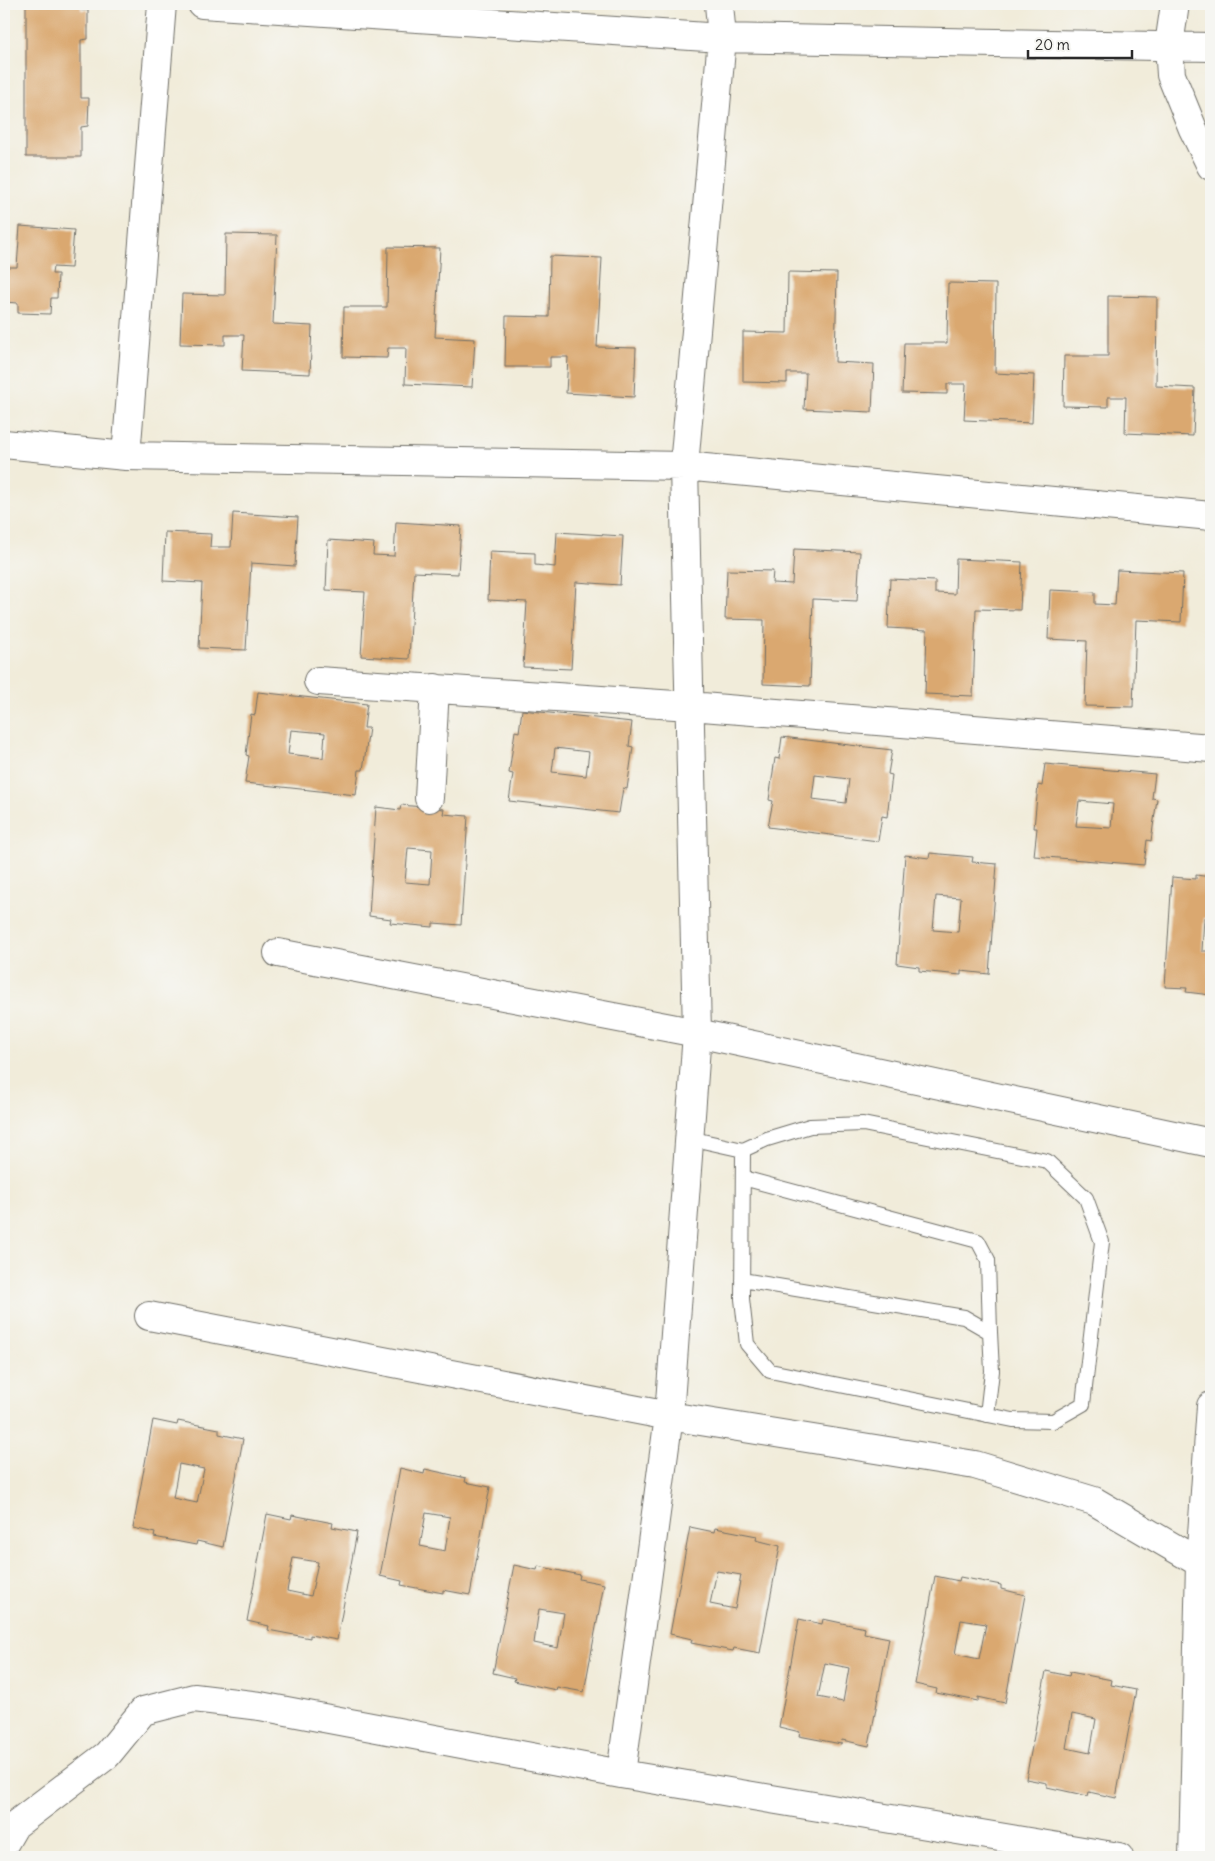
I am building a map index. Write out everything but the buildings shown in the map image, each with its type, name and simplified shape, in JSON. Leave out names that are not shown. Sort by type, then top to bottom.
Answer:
[{"type":"street","points":[[126,456],[162,4]]},
{"type":"street","points":[[202,4],[722,38],[1211,47]]},
{"type":"street","points":[[621,1774],[669,1416],[697,1033],[684,466],[722,38],[719,4]]},
{"type":"street","points":[[1175,4],[1169,45],[1171,75],[1193,129],[1211,166]]},
{"type":"street","points":[[4,444],[126,456],[684,466],[1211,516]]},
{"type":"street","points":[[318,681],[690,706],[1211,748]]},
{"type":"street","points":[[429,798],[436,688]]},
{"type":"street","points":[[278,954],[697,1033],[1211,1143]]},
{"type":"street","points":[[149,1316],[669,1416],[974,1466],[1094,1501],[1200,1563]]},
{"type":"street","points":[[1194,1857],[1200,1563],[1211,1406]]},
{"type":"street","points":[[4,1844],[15,1825],[107,1755],[143,1710],[194,1698],[260,1706],[621,1774],[1119,1857]]},
{"type":"lane","points":[[689,1138],[743,1150],[767,1139],[810,1126],[862,1124],[1047,1161],[1086,1198],[1102,1242],[1083,1404],[1053,1421],[1014,1420],[770,1370],[747,1344],[742,1280],[743,1150]]},
{"type":"lane","points":[[743,1178],[978,1241],[988,1260],[992,1371],[987,1415]]},
{"type":"lane","points":[[742,1280],[964,1317],[990,1332]]}]
